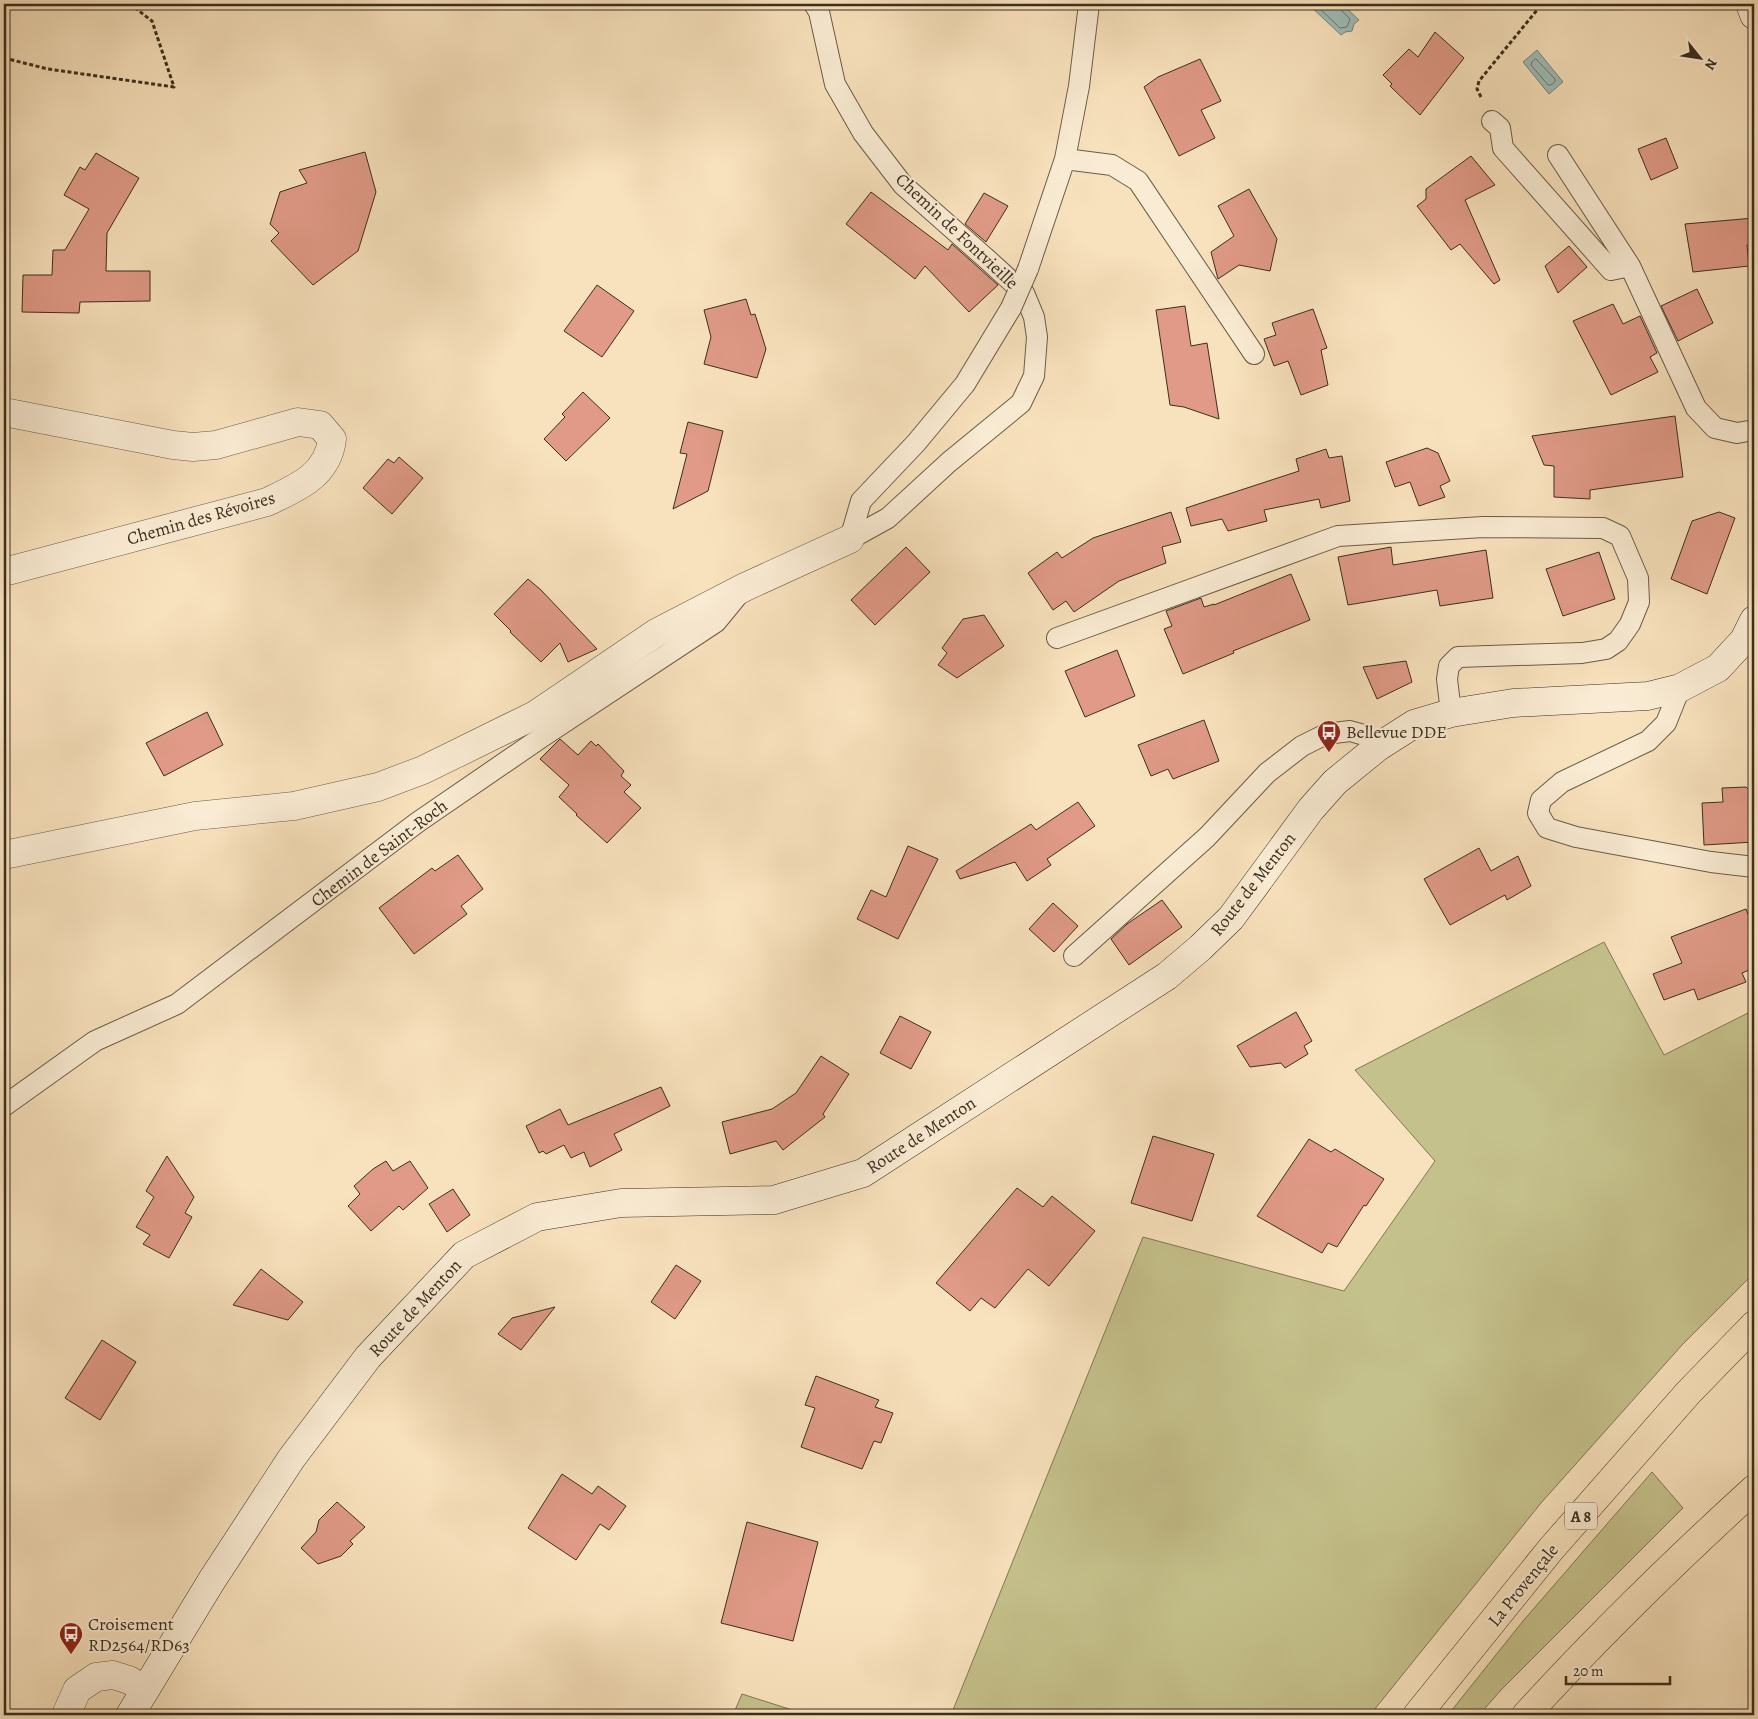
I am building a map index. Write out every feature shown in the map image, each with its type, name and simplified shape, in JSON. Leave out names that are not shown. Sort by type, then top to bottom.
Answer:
[{"type":"highway","name":"La Provençale","points":[[1417,1715],[1551,1549],[1688,1393],[1754,1325]]},
{"type":"highway","points":[[1526,1715],[1683,1554],[1754,1489]]},
{"type":"main road","points":[[1750,4],[1754,15]]},
{"type":"main road","name":"Chemin des Révoires","points":[[4,412],[173,445],[193,447],[216,445],[298,422],[320,425],[332,439],[330,453],[320,470],[297,488],[266,502],[4,572]]},
{"type":"main road","points":[[4,855],[195,816],[294,806],[378,787],[423,770],[535,715],[656,633],[746,587],[850,539]]},
{"type":"main road","name":"Route de Menton","points":[[130,1715],[212,1580],[291,1459],[368,1357],[464,1255],[537,1217],[621,1202],[774,1200],[863,1173],[1167,976],[1231,918],[1312,809],[1335,782],[1378,747],[1414,724],[1452,713],[1513,703],[1648,696],[1680,688],[1718,668],[1744,640],[1754,620]]},
{"type":"main road","points":[[66,1715],[77,1690],[96,1677],[113,1675],[129,1680],[145,1690]]},
{"type":"lane","name":"Chemin de Fontvieille","points":[[814,4],[819,12],[835,84],[863,133],[903,185],[1024,293],[1034,317],[1037,337],[1034,376],[1021,403],[949,462],[888,518],[850,539]]},
{"type":"lane","points":[[850,539],[861,501],[916,443],[964,384],[1011,308],[1028,269],[1065,160],[1079,86],[1089,4]]},
{"type":"lane","points":[[1492,122],[1500,128],[1503,148],[1611,270],[1630,266]]},
{"type":"lane","points":[[1558,155],[1630,266],[1696,408],[1715,428],[1737,433],[1754,430]]},
{"type":"lane","points":[[1065,160],[1112,165],[1138,181],[1254,354]]},
{"type":"lane","points":[[1057,638],[1338,536],[1492,527],[1603,528],[1620,536],[1638,578],[1639,602],[1630,624],[1618,641],[1606,649],[1582,652],[1458,657],[1449,666],[1447,679],[1452,713]]},
{"type":"lane","name":"Chemin de Saint-Roch","points":[[4,1106],[95,1041],[177,1004],[418,822],[716,622],[746,587]]},
{"type":"lane","points":[[1680,688],[1666,723],[1648,741],[1562,782],[1541,800],[1538,814],[1547,828],[1576,837],[1711,862],[1754,867]]},
{"type":"lane","points":[[1074,956],[1207,837],[1267,773],[1302,746],[1326,734],[1350,731],[1364,736],[1378,747]]},
{"type":"path","points":[[4,58],[48,69],[174,87],[152,21],[130,4]]},
{"type":"path","points":[[1492,122],[1477,89],[1479,81],[1542,4]]},
{"type":"shaded area","points":[[1604,942],[1664,1055],[1754,1010],[1754,1273],[1682,1345],[1541,1503],[1370,1715],[951,1715],[1143,1237],[1344,1291],[1435,1161],[1355,1070]]},
{"type":"shaded area","points":[[1652,1472],[1683,1508],[1501,1690],[1479,1715],[1448,1715],[1523,1621]]},
{"type":"shaded area","points":[[742,1694],[808,1715],[733,1715]]},
{"type":"water","points":[[1308,4],[1342,4],[1359,20],[1354,24],[1352,31],[1341,35]]},
{"type":"water","points":[[1537,50],[1563,82],[1549,94],[1523,62]]},
{"type":"building","points":[[1435,32],[1464,58],[1420,115],[1390,86],[1392,84],[1383,75],[1409,49],[1418,57]]},
{"type":"building","points":[[1200,59],[1221,101],[1201,110],[1215,138],[1179,156],[1144,87],[1158,77]]},
{"type":"building","points":[[1666,138],[1678,168],[1651,180],[1638,149]]},
{"type":"building","points":[[365,152],[376,192],[358,251],[313,285],[271,241],[279,233],[270,224],[280,192],[307,183],[299,170]]},
{"type":"building","points":[[96,153],[139,178],[107,233],[106,271],[150,271],[150,301],[80,302],[79,313],[22,312],[23,275],[52,275],[53,250],[65,250],[89,209],[64,195],[80,167],[85,170]]},
{"type":"building","points":[[1471,156],[1495,185],[1465,200],[1500,280],[1494,284],[1460,244],[1451,250],[1417,206],[1426,199],[1426,189]]},
{"type":"building","points":[[1249,189],[1277,239],[1270,271],[1239,265],[1218,279],[1211,252],[1234,236],[1218,206]]},
{"type":"building","points":[[871,192],[948,250],[952,244],[998,285],[969,312],[925,266],[915,279],[846,224]]},
{"type":"building","points":[[984,193],[1008,206],[986,242],[965,224]]},
{"type":"building","points":[[1754,218],[1754,244],[1747,245],[1749,266],[1693,272],[1685,224]]},
{"type":"building","points":[[1569,246],[1587,267],[1558,293],[1545,266]]},
{"type":"building","points":[[597,285],[634,311],[602,357],[564,331]]},
{"type":"building","points":[[1697,289],[1713,323],[1678,341],[1661,306]]},
{"type":"building","points":[[746,299],[751,315],[755,314],[766,349],[757,378],[704,364],[711,337],[704,310]]},
{"type":"building","points":[[1613,304],[1623,324],[1640,316],[1657,353],[1650,357],[1658,372],[1611,395],[1573,321]]},
{"type":"building","points":[[1185,306],[1191,346],[1207,343],[1219,419],[1184,407],[1170,405],[1156,310]]},
{"type":"building","points":[[1313,309],[1327,348],[1321,350],[1328,385],[1301,395],[1288,361],[1274,366],[1264,339],[1276,335],[1272,323]]},
{"type":"building","points":[[583,392],[610,418],[566,461],[544,439],[565,417],[562,414]]},
{"type":"building","points":[[1675,416],[1683,477],[1590,490],[1590,499],[1554,497],[1554,466],[1544,465],[1532,436]]},
{"type":"building","points":[[688,422],[723,431],[708,491],[673,509],[687,454],[680,453]]},
{"type":"building","points":[[1427,448],[1438,453],[1450,481],[1440,486],[1445,497],[1419,506],[1410,482],[1395,487],[1386,462]]},
{"type":"building","points":[[1326,449],[1329,458],[1342,456],[1350,501],[1321,508],[1319,499],[1264,510],[1267,521],[1228,531],[1222,519],[1191,526],[1186,508],[1299,471],[1296,459]]},
{"type":"building","points":[[399,457],[423,478],[392,514],[363,488],[388,459],[394,463]]},
{"type":"building","points":[[1171,512],[1181,542],[1162,547],[1166,563],[1119,581],[1074,612],[1066,601],[1053,610],[1028,573],[1057,552],[1062,558],[1093,538]]},
{"type":"building","points":[[1719,512],[1735,518],[1707,594],[1671,579],[1692,521]]},
{"type":"building","points":[[906,547],[930,572],[875,625],[851,600]]},
{"type":"building","points":[[1391,547],[1393,565],[1486,550],[1493,598],[1440,606],[1437,590],[1348,605],[1338,557]]},
{"type":"building","points":[[1599,552],[1615,599],[1563,616],[1546,569]]},
{"type":"building","points":[[1291,574],[1310,620],[1233,651],[1234,653],[1183,674],[1164,629],[1172,626],[1166,611],[1201,598],[1204,607],[1214,605]]},
{"type":"building","points":[[528,579],[541,590],[597,649],[568,662],[560,643],[541,662],[510,632],[494,614]]},
{"type":"building","points":[[984,615],[1004,646],[957,678],[938,665],[947,653],[942,648],[963,619]]},
{"type":"building","points":[[1117,650],[1135,696],[1085,717],[1065,671]]},
{"type":"building","points":[[1406,661],[1412,682],[1377,699],[1363,667]]},
{"type":"building","points":[[207,712],[223,745],[164,776],[146,743]]},
{"type":"building","points":[[1204,720],[1219,761],[1173,779],[1168,769],[1151,776],[1138,745]]},
{"type":"building","points":[[560,739],[578,755],[591,741],[596,746],[598,744],[624,771],[621,776],[631,785],[624,792],[641,808],[607,843],[559,797],[569,785],[540,759]]},
{"type":"building","points":[[1746,787],[1754,795],[1754,842],[1704,845],[1702,803],[1723,802],[1722,788]]},
{"type":"building","points":[[1078,802],[1095,826],[1047,859],[1051,865],[1027,881],[1015,862],[960,879],[956,871],[1031,824],[1036,830]]},
{"type":"building","points":[[908,846],[938,859],[898,939],[857,919],[871,890],[886,897]]},
{"type":"building","points":[[1479,848],[1491,871],[1518,856],[1531,886],[1507,900],[1505,895],[1450,925],[1424,879]]},
{"type":"building","points":[[458,855],[483,889],[461,906],[467,914],[414,954],[379,908],[432,868],[435,871]]},
{"type":"building","points":[[1162,900],[1182,927],[1129,965],[1111,939],[1127,924]]},
{"type":"building","points":[[1053,903],[1078,926],[1054,952],[1029,929]]},
{"type":"building","points":[[1746,909],[1754,930],[1754,968],[1742,973],[1746,982],[1698,1000],[1694,989],[1664,1000],[1653,974],[1682,963],[1671,937]]},
{"type":"building","points":[[1296,1012],[1312,1041],[1304,1046],[1308,1054],[1285,1068],[1281,1063],[1250,1067],[1237,1046]]},
{"type":"building","points":[[900,1016],[931,1032],[911,1069],[880,1053]]},
{"type":"building","points":[[821,1056],[849,1074],[823,1114],[825,1117],[783,1150],[776,1141],[730,1154],[722,1122],[772,1109],[796,1093]]},
{"type":"building","points":[[661,1087],[670,1106],[614,1134],[622,1150],[590,1167],[584,1152],[571,1158],[564,1145],[546,1154],[543,1151],[539,1153],[526,1126],[560,1109],[568,1125]]},
{"type":"building","points":[[1153,1136],[1214,1154],[1192,1221],[1131,1203]]},
{"type":"building","points":[[1309,1139],[1331,1152],[1335,1149],[1384,1179],[1366,1206],[1364,1205],[1337,1247],[1328,1243],[1322,1253],[1257,1216]]},
{"type":"building","points":[[167,1156],[194,1197],[185,1213],[192,1217],[169,1258],[143,1244],[150,1235],[136,1227],[154,1197],[146,1191]]},
{"type":"building","points":[[386,1161],[393,1171],[410,1161],[428,1188],[403,1210],[399,1206],[371,1231],[348,1206],[360,1194],[354,1186],[373,1169]]},
{"type":"building","points":[[1017,1188],[1043,1207],[1052,1196],[1095,1231],[1049,1286],[1028,1269],[995,1308],[981,1298],[970,1311],[936,1283]]},
{"type":"building","points":[[453,1189],[470,1215],[447,1232],[429,1204]]},
{"type":"building","points":[[676,1265],[701,1281],[675,1319],[651,1302]]},
{"type":"building","points":[[261,1269],[303,1302],[288,1320],[233,1305]]},
{"type":"building","points":[[555,1307],[521,1350],[498,1334],[512,1318]]},
{"type":"building","points":[[102,1340],[136,1362],[100,1420],[65,1398]]},
{"type":"building","points":[[816,1376],[879,1400],[875,1407],[893,1413],[881,1443],[874,1441],[862,1469],[801,1447],[815,1408],[805,1405]]},
{"type":"building","points":[[562,1474],[592,1494],[598,1486],[626,1506],[609,1530],[600,1524],[576,1560],[528,1528]]},
{"type":"building","points":[[337,1502],[365,1527],[350,1541],[353,1544],[341,1556],[318,1564],[301,1548],[316,1532],[319,1520]]},
{"type":"building","points":[[747,1522],[818,1542],[793,1641],[721,1623]]},
{"type":"place","name":"Bellevue DDE","points":[[1329,753]]},
{"type":"place","name":"Croisement RD2564/RD63","points":[[71,1655]]}]
